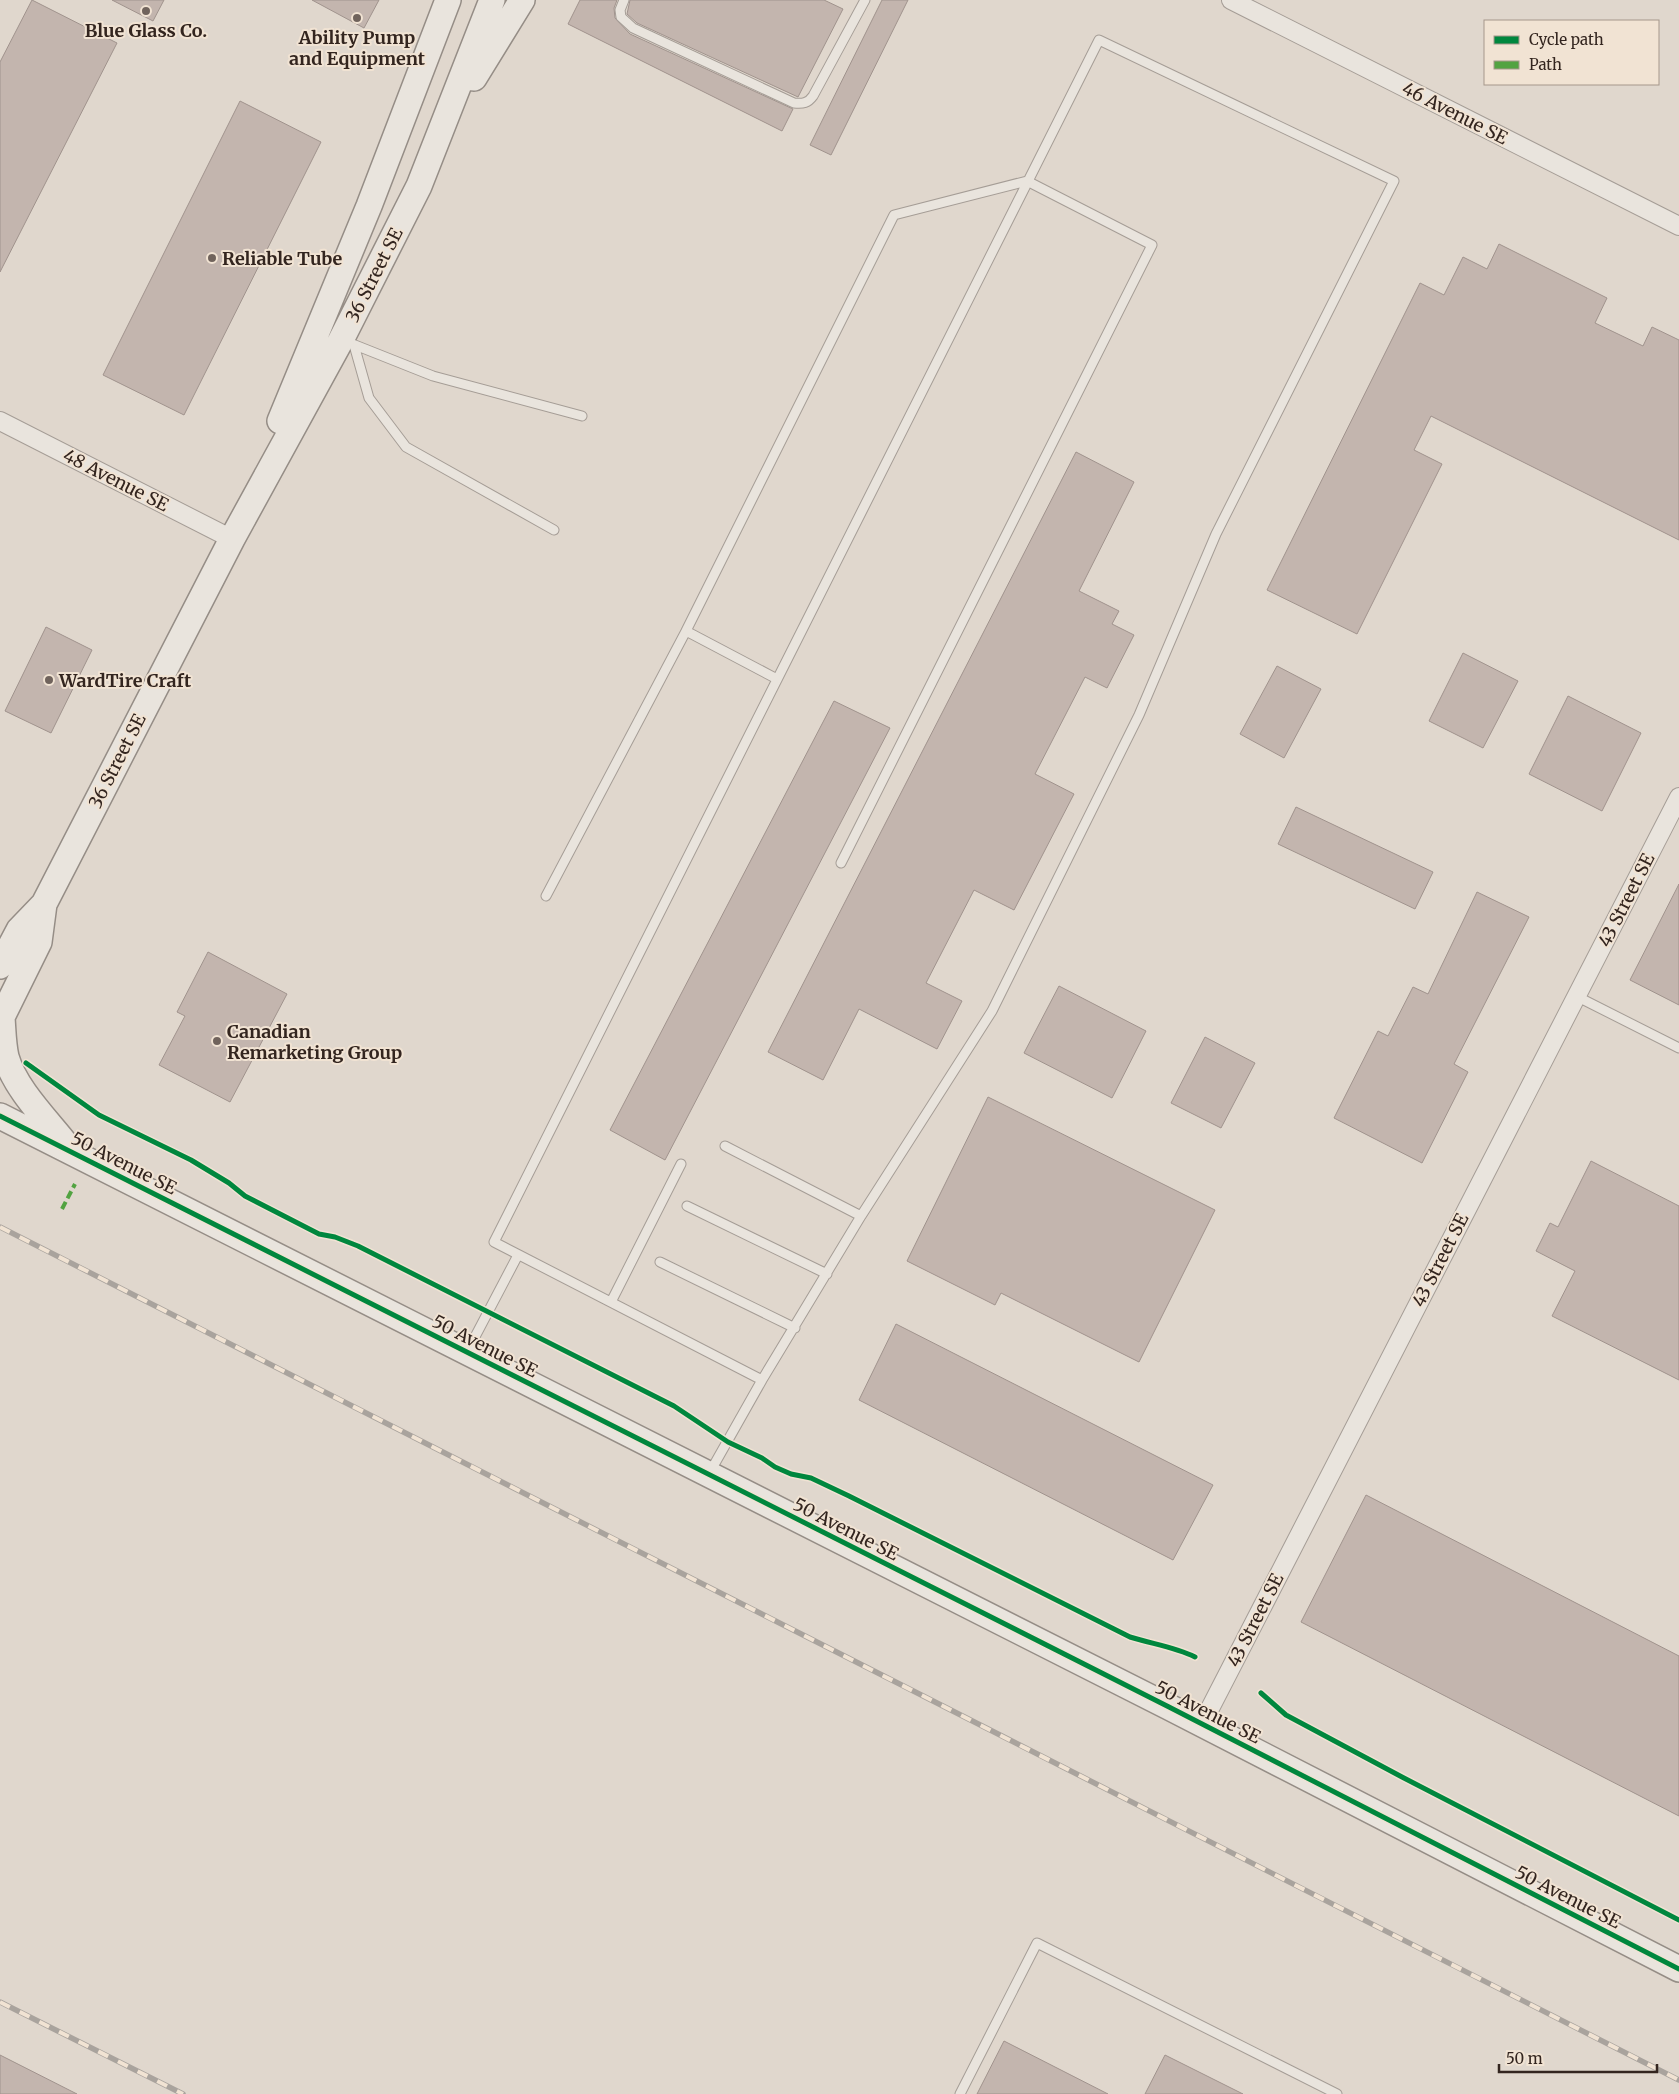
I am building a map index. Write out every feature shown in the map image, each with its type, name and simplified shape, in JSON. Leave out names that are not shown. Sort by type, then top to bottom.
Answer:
[{"type":"street","name":"36 Street SE","points":[[232,539],[369,206],[448,0]]},
{"type":"street","name":"36 Street SE","points":[[0,966],[18,930],[44,904],[232,539],[347,342],[419,186],[492,0]]},
{"type":"street","points":[[447,114],[474,78],[522,0]]},
{"type":"street","name":"46 Avenue SE","points":[[1231,0],[1679,226]]},
{"type":"street","name":"48 Avenue SE","points":[[0,421],[232,539]]},
{"type":"street","name":"43 Street SE","points":[[1202,1724],[1679,797]]},
{"type":"street","name":"36 Street SE","points":[[1,1020],[39,942],[44,904]]},
{"type":"street","points":[[1,1020],[6,1056],[11,1071],[22,1088],[73,1152]]},
{"type":"street","name":"50 Avenue SE","points":[[0,1116],[1202,1724],[1679,1969]]},
{"type":"lane","points":[[624,0],[620,10],[621,17],[633,28],[794,103],[802,104],[814,96],[865,0]]},
{"type":"lane","points":[[709,1475],[762,1380],[862,1216],[992,1011],[1139,715],[1216,534],[1394,181],[1099,40],[494,1242],[762,1380]]},
{"type":"lane","points":[[546,896],[686,631],[894,215],[1027,181],[1152,245],[841,863]]},
{"type":"lane","points":[[347,342],[433,376],[582,416]]},
{"type":"lane","points":[[347,342],[369,398],[406,447],[554,530]]},
{"type":"lane","points":[[686,631],[776,680]]},
{"type":"lane","points":[[1576,996],[1679,1048]]},
{"type":"lane","points":[[725,1146],[862,1216]]},
{"type":"lane","points":[[611,1302],[682,1164]]},
{"type":"lane","points":[[687,1206],[827,1274]]},
{"type":"lane","points":[[467,1353],[518,1255]]},
{"type":"lane","points":[[660,1262],[795,1328]]},
{"type":"lane","points":[[960,2094],[1037,1943],[1337,2094]]},
{"type":"building","points":[[32,0],[117,43],[0,272],[0,62]]},
{"type":"building","name":"Blue Glass Co.","points":[[112,0],[164,0],[153,21]]},
{"type":"building","name":"Ability Pump and Equipment","points":[[312,0],[379,0],[364,28]]},
{"type":"building","points":[[580,0],[617,0],[614,8],[615,18],[630,34],[793,109],[782,131],[568,24]]},
{"type":"building","points":[[630,0],[824,0],[843,9],[798,97],[637,23],[627,14]]},
{"type":"building","points":[[882,0],[908,0],[831,155],[810,145]]},
{"type":"building","name":"Reliable Tube","points":[[240,101],[321,142],[184,415],[103,375]]},
{"type":"building","points":[[1499,244],[1607,298],[1595,323],[1643,346],[1652,327],[1679,340],[1679,540],[1431,416],[1414,450],[1442,464],[1357,634],[1267,590],[1420,283],[1444,295],[1463,257],[1487,269]]},
{"type":"building","points":[[1076,452],[1134,482],[1079,591],[1119,611],[1112,624],[1134,635],[1107,688],[1085,677],[1035,774],[1074,794],[1014,910],[974,890],[926,983],[962,1001],[937,1049],[859,1009],[823,1080],[768,1052]]},
{"type":"building","name":"WardTire Craft","points":[[46,627],[92,650],[51,733],[5,711]]},
{"type":"building","points":[[1463,653],[1518,681],[1483,748],[1429,721]]},
{"type":"building","points":[[1277,666],[1321,689],[1284,758],[1240,734]]},
{"type":"building","points":[[1568,696],[1641,733],[1602,811],[1529,774]]},
{"type":"building","points":[[834,701],[890,728],[665,1160],[610,1130]]},
{"type":"building","points":[[1296,807],[1433,872],[1415,909],[1278,844]]},
{"type":"building","points":[[1679,884],[1679,1005],[1630,980]]},
{"type":"building","points":[[1477,892],[1529,917],[1454,1064],[1468,1072],[1422,1163],[1334,1118],[1378,1031],[1388,1036],[1413,987],[1428,994]]},
{"type":"building","name":"Canadian Remarketing Group","points":[[208,952],[287,994],[230,1102],[159,1065],[185,1016],[177,1012]]},
{"type":"building","points":[[1059,986],[1146,1031],[1112,1098],[1024,1053]]},
{"type":"building","points":[[1205,1037],[1255,1063],[1221,1128],[1171,1103]]},
{"type":"building","points":[[988,1097],[1215,1210],[1139,1362],[1001,1293],[995,1305],[907,1261]]},
{"type":"building","points":[[1591,1161],[1679,1206],[1679,1380],[1552,1316],[1575,1271],[1536,1251],[1550,1223],[1558,1227]]},
{"type":"building","points":[[896,1324],[1213,1485],[1173,1560],[859,1400]]},
{"type":"building","points":[[1366,1495],[1679,1656],[1679,1816],[1301,1622]]},
{"type":"building","points":[[1004,2041],[1108,2094],[977,2094]]},
{"type":"building","points":[[0,2055],[77,2094],[0,2094]]},
{"type":"building","points":[[1165,2055],[1243,2094],[1145,2094]]},
{"type":"railway","points":[[0,1227],[1679,2080]]},
{"type":"railway","points":[[0,2002],[183,2094]]},
{"type":"marked path","points":[[62,1209],[75,1184]]},
{"type":"cycle path","points":[[26,1063],[99,1115],[191,1160],[229,1183],[245,1196],[319,1234],[335,1237],[358,1246],[674,1406],[728,1442],[762,1458],[775,1467],[791,1474],[811,1478],[849,1496],[1130,1637],[1171,1648],[1195,1657]]},
{"type":"cycle path","points":[[0,1116],[1169,1707],[1679,1969]]},
{"type":"cycle path","points":[[1261,1693],[1286,1715],[1679,1920]]},
{"type":"place","name":"Blue Glass Co.","points":[[146,11]]},
{"type":"place","name":"Ability Pump and Equipment","points":[[357,18]]},
{"type":"place","name":"Reliable Tube","points":[[212,258]]},
{"type":"place","name":"WardTire Craft","points":[[49,680]]},
{"type":"place","name":"Canadian Remarketing Group","points":[[217,1041]]}]
